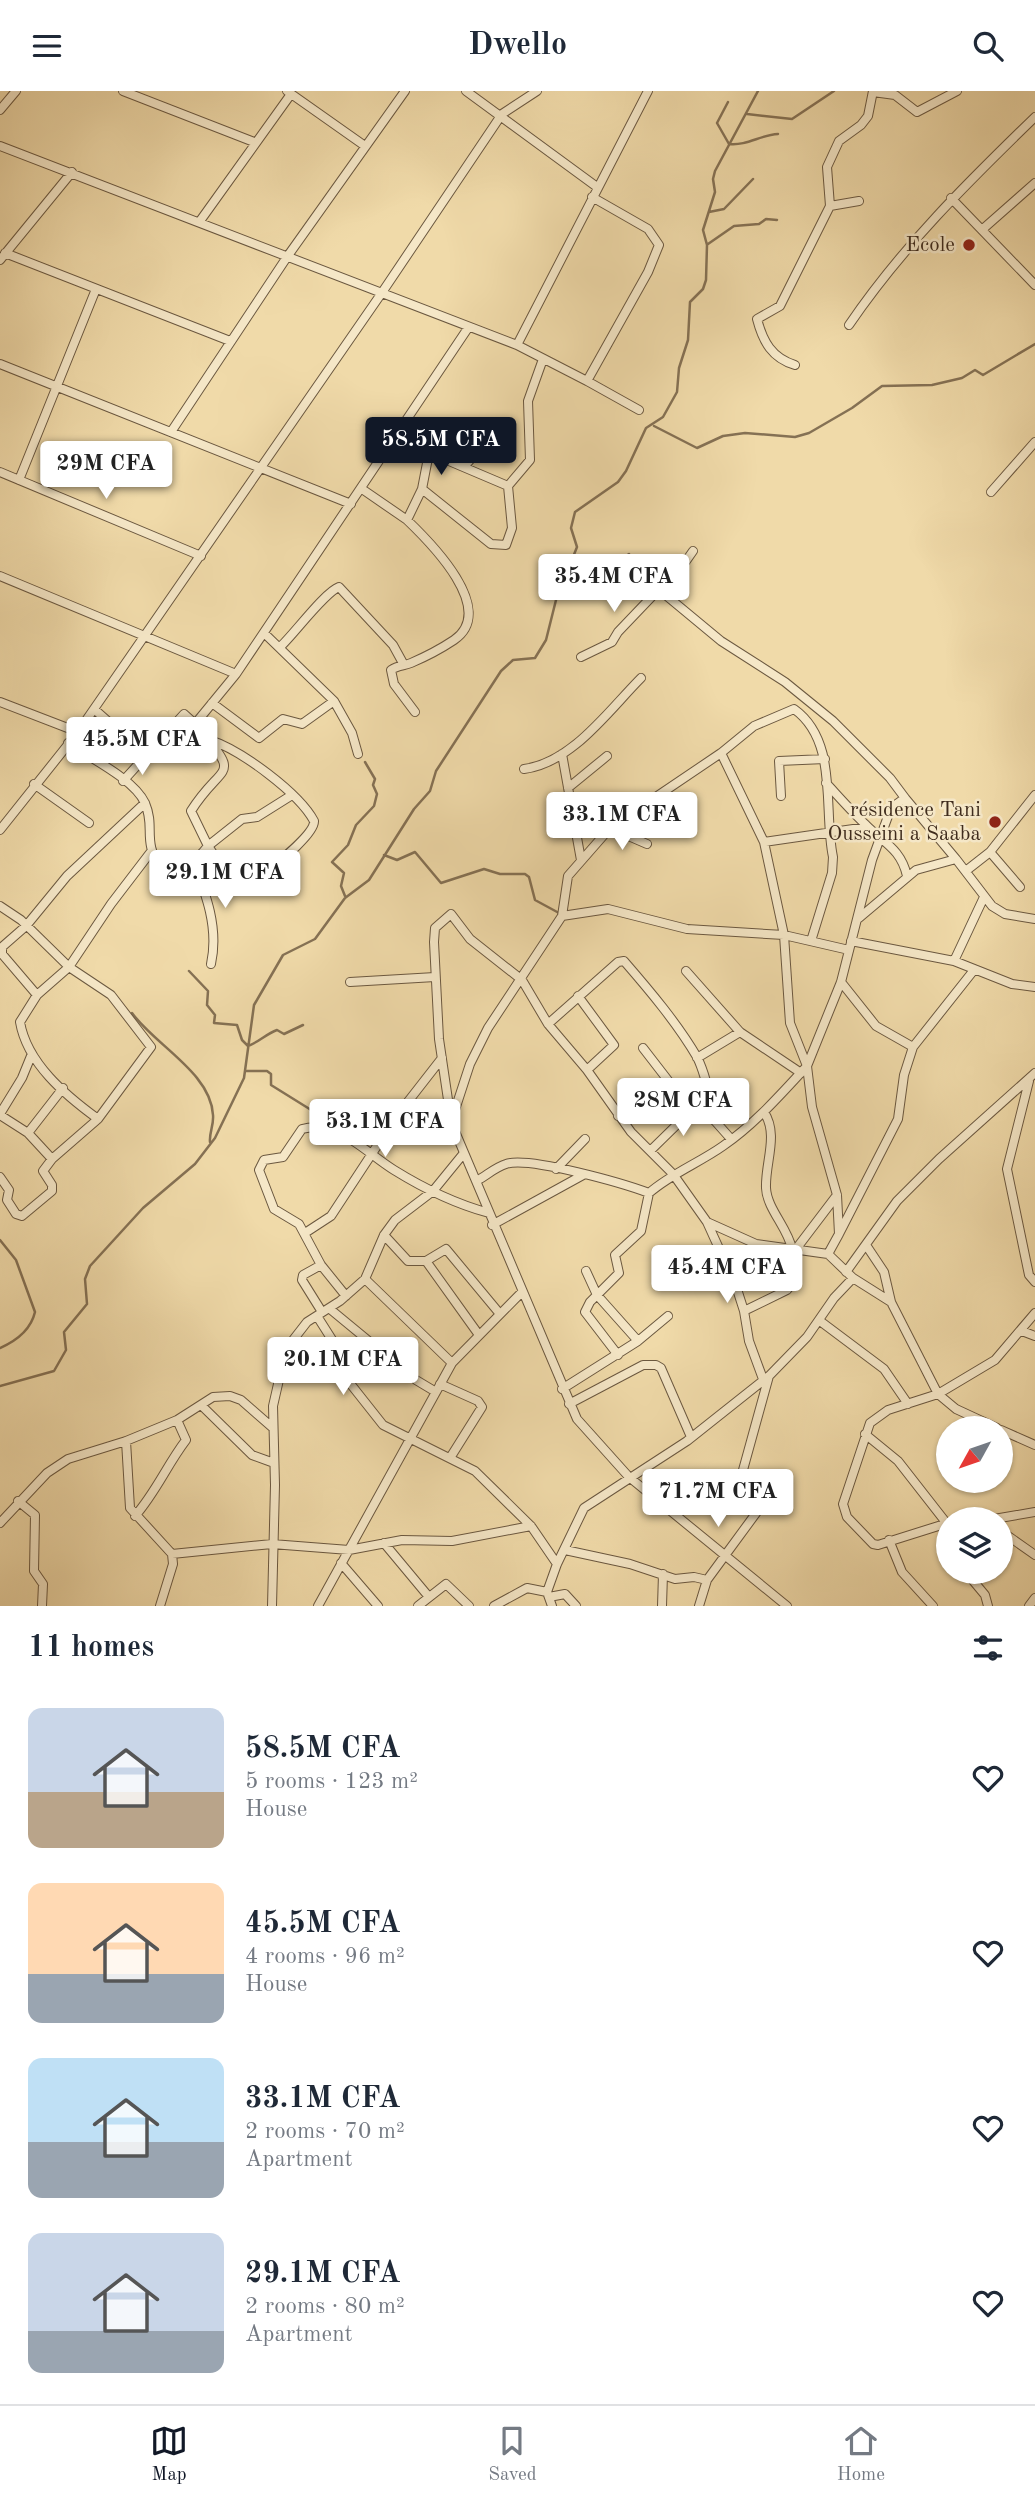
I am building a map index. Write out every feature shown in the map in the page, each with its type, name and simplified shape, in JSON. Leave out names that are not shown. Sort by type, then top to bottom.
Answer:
[{"type":"street","points":[[0,110],[16,91]]},
{"type":"street","points":[[123,91],[139,94],[254,142]]},
{"type":"street","points":[[171,432],[287,257],[405,91]]},
{"type":"street","points":[[466,91],[502,114],[597,187]]},
{"type":"street","points":[[0,830],[78,732],[502,114],[537,91]]},
{"type":"street","points":[[517,345],[648,91]]},
{"type":"street","points":[[795,365],[775,356],[766,345],[757,319],[780,306],[830,206],[827,167],[839,141],[861,125],[868,116],[873,92],[902,99],[917,112],[957,91]]},
{"type":"street","points":[[200,221],[289,93],[365,146]]},
{"type":"street","points":[[849,325],[891,266],[951,198],[1035,117]]},
{"type":"street","points":[[0,146],[517,345],[639,410]]},
{"type":"street","points":[[72,172],[2,256],[230,341]]},
{"type":"street","points":[[984,228],[1035,183]]},
{"type":"street","points":[[587,381],[659,252],[659,244],[648,229],[592,197]]},
{"type":"street","points":[[951,198],[984,228],[1035,285]]},
{"type":"street","points":[[830,206],[859,201]]},
{"type":"street","points":[[19,480],[96,289]]},
{"type":"street","points":[[195,724],[236,674],[468,328]]},
{"type":"street","points":[[422,489],[491,544],[500,547],[506,545],[512,528],[508,486],[530,460],[528,401],[543,359]]},
{"type":"street","points":[[0,364],[351,504]]},
{"type":"street","points":[[466,466],[493,432]]},
{"type":"street","points":[[991,492],[1035,442]]},
{"type":"street","points":[[391,446],[413,456],[442,458],[466,466],[508,486]]},
{"type":"street","points":[[407,520],[422,489],[428,458]]},
{"type":"street","points":[[0,473],[201,556]]},
{"type":"street","points":[[362,489],[407,520],[435,548],[467,599],[470,613],[464,631],[454,640],[393,668],[391,674],[415,712]]},
{"type":"street","points":[[581,657],[612,642],[618,632],[662,589],[694,551]]},
{"type":"street","points":[[639,573],[662,589],[713,635],[785,682],[833,721],[890,778],[967,870],[984,897],[1005,914],[1035,919]]},
{"type":"street","points":[[0,576],[143,638],[236,674]]},
{"type":"street","points":[[281,646],[324,598],[339,587],[393,645],[404,664]]},
{"type":"street","points":[[264,633],[281,646],[334,701],[352,733],[358,754]]},
{"type":"street","points":[[524,769],[538,767],[562,754],[641,678]]},
{"type":"street","points":[[212,703],[259,738],[283,719],[302,725],[334,701]]},
{"type":"street","points":[[0,702],[78,732]]},
{"type":"street","points":[[94,709],[146,755]]},
{"type":"street","points":[[451,1122],[470,1064],[488,1028],[562,916],[568,876],[580,860],[610,828],[721,753],[754,726],[794,709],[812,732],[825,759],[832,873],[811,941]]},
{"type":"street","points":[[123,781],[184,714],[223,756],[223,773],[191,811],[208,846],[236,888],[247,888],[313,830],[312,816],[292,795],[233,749],[210,740]]},
{"type":"street","points":[[68,743],[102,763],[145,803],[150,853],[166,872],[194,861],[242,818],[257,817],[292,795]]},
{"type":"street","points":[[721,753],[764,842],[784,935],[790,1023],[804,1070],[814,1119],[837,1195],[839,1234]]},
{"type":"street","points":[[562,754],[580,860]]},
{"type":"street","points":[[568,788],[607,757]]},
{"type":"street","points":[[781,796],[779,761],[825,759]]},
{"type":"street","points":[[826,783],[867,827],[903,857],[907,876]]},
{"type":"street","points":[[34,784],[89,823]]},
{"type":"street","points":[[967,870],[990,852],[1035,795]]},
{"type":"street","points":[[618,1355],[585,1312],[597,1295],[619,1273],[615,1255],[641,1231],[649,1193],[673,1174],[732,1139],[764,1112],[804,1070],[841,982],[891,808],[905,798]]},
{"type":"street","points":[[37,995],[1,951],[26,926],[67,876],[145,803]]},
{"type":"street","points":[[764,842],[867,827]]},
{"type":"street","points":[[610,828],[646,845]]},
{"type":"street","points":[[990,852],[1012,873],[1020,887]]},
{"type":"street","points":[[99,1119],[30,1056],[20,1022],[37,995],[69,967],[106,911],[150,853]]},
{"type":"street","points":[[858,919],[907,876],[921,868],[956,859]]},
{"type":"street","points":[[194,861],[208,898],[213,922],[211,964]]},
{"type":"street","points":[[954,961],[984,897]]},
{"type":"street","points":[[0,906],[12,912],[69,967],[111,995],[151,1047],[99,1119],[52,1159],[43,1171],[52,1185],[52,1191],[22,1216],[16,1214],[7,1200],[9,1190],[0,1177]]},
{"type":"street","points":[[562,916],[602,908],[687,929],[784,935],[954,961],[1012,984],[1035,987]]},
{"type":"street","points":[[699,1606],[707,1580],[726,1554],[762,1505],[759,1492],[746,1481],[743,1470],[766,1378],[749,1341],[744,1311],[707,1222],[673,1174],[618,1116],[587,1070],[548,1024],[522,980],[470,939],[451,914],[435,928],[435,977],[451,1122],[478,1180],[492,1225],[547,1343],[569,1404],[582,1426],[629,1477],[726,1554],[787,1606]]},
{"type":"street","points":[[548,1024],[618,962],[624,961],[661,1005],[697,1058],[706,1081],[715,1121]]},
{"type":"street","points":[[828,1254],[898,1119],[904,1075],[913,1047],[974,970]]},
{"type":"street","points":[[686,971],[740,1032],[804,1070]]},
{"type":"street","points":[[350,982],[435,977]]},
{"type":"street","points":[[841,982],[871,1022],[913,1047]]},
{"type":"street","points":[[578,996],[614,1045],[587,1070]]},
{"type":"street","points":[[697,1058],[740,1032]]},
{"type":"street","points":[[643,1048],[666,1079],[732,1139]]},
{"type":"street","points":[[30,1056],[22,1079],[0,1115],[28,1133],[52,1159]]},
{"type":"street","points":[[305,1233],[331,1216],[396,1117],[442,1058]]},
{"type":"street","points":[[846,1272],[897,1201],[939,1159],[1032,1077]]},
{"type":"street","points":[[1032,1077],[1007,1169],[1029,1275],[1035,1282]]},
{"type":"street","points":[[618,1116],[666,1079]]},
{"type":"street","points":[[28,1133],[63,1088]]},
{"type":"street","points":[[650,1151],[697,1105]]},
{"type":"street","points":[[744,1311],[787,1290],[791,1285],[794,1249],[767,1193],[772,1128],[764,1112]]},
{"type":"street","points":[[346,1296],[321,1265],[299,1224],[274,1209],[259,1170],[260,1163],[271,1157],[282,1159],[299,1131],[307,1128],[338,1131],[393,1169],[433,1191],[489,1213]]},
{"type":"street","points":[[556,1169],[585,1139]]},
{"type":"street","points":[[272,1606],[273,1406],[286,1349],[295,1335],[365,1279],[384,1235],[395,1220],[433,1191],[464,1153]]},
{"type":"street","points":[[478,1180],[497,1168],[514,1162],[583,1175],[649,1193]]},
{"type":"street","points":[[492,1225],[583,1175]]},
{"type":"street","points":[[794,1249],[837,1195]]},
{"type":"street","points":[[707,1222],[756,1244],[828,1254],[853,1279],[891,1302]]},
{"type":"street","points":[[384,1235],[408,1261],[426,1261],[446,1249],[500,1314]]},
{"type":"street","points":[[866,1245],[884,1272],[891,1302],[939,1394],[956,1409],[971,1416]]},
{"type":"street","points":[[426,1261],[479,1335]]},
{"type":"street","points":[[321,1265],[303,1275],[302,1280],[323,1312],[336,1346],[339,1366],[345,1377],[383,1425],[475,1471],[531,1525],[557,1564]]},
{"type":"street","points":[[586,1271],[597,1295],[638,1341]]},
{"type":"street","points":[[365,1279],[452,1363]]},
{"type":"street","points":[[550,1599],[557,1564],[584,1507],[691,1437],[766,1378],[820,1321],[834,1298],[853,1279]]},
{"type":"street","points":[[318,1606],[408,1438],[452,1363],[522,1292]]},
{"type":"street","points":[[323,1312],[416,1380],[478,1401],[482,1407],[450,1458]]},
{"type":"street","points":[[936,1527],[873,1544],[844,1512],[865,1434],[879,1414],[939,1394],[995,1360],[1035,1314]]},
{"type":"street","points":[[562,1389],[618,1355],[668,1316]]},
{"type":"street","points":[[820,1321],[884,1370],[908,1404]]},
{"type":"street","points":[[1022,1331],[1035,1336]]},
{"type":"street","points":[[569,1404],[643,1364],[656,1365],[661,1368],[691,1437]]},
{"type":"street","points":[[0,1523],[47,1473],[68,1459],[126,1441],[177,1420],[214,1397],[230,1396],[258,1412],[272,1428]]},
{"type":"street","points":[[201,1405],[252,1455],[274,1463]]},
{"type":"street","points":[[135,1516],[155,1493],[167,1465],[186,1440],[177,1420]]},
{"type":"street","points":[[865,1434],[898,1461],[936,1509]]},
{"type":"street","points":[[1013,1435],[1035,1445]]},
{"type":"street","points":[[126,1441],[128,1500],[135,1516],[172,1554],[173,1564],[160,1606]]},
{"type":"street","points":[[18,1501],[33,1510],[35,1515],[34,1571],[43,1584],[42,1606]]},
{"type":"street","points":[[1013,1516],[1035,1512]]},
{"type":"street","points":[[172,1554],[272,1544],[349,1550],[384,1542],[452,1541],[531,1525]]},
{"type":"street","points":[[1013,1539],[1035,1555]]},
{"type":"street","points":[[889,1540],[906,1578],[933,1606]]},
{"type":"street","points":[[384,1542],[429,1597]]},
{"type":"street","points":[[565,1551],[663,1574],[707,1580]]},
{"type":"street","points":[[341,1563],[378,1606]]},
{"type":"street","points":[[663,1574],[663,1605]]},
{"type":"street","points":[[418,1606],[449,1584],[469,1606]]},
{"type":"street","points":[[976,1584],[985,1595],[988,1606]]},
{"type":"street","points":[[494,1606],[527,1588],[550,1599],[565,1594],[576,1606]]},
{"type":"street","points":[[1029,1606],[1035,1598]]},
{"type":"waterway","points":[[0,1386],[54,1371],[66,1350],[64,1332],[87,1304],[85,1279],[90,1266],[143,1208],[195,1164],[215,1138],[244,1078],[254,1005],[283,955],[315,939],[345,898],[369,880],[414,809],[430,791],[436,771],[501,671],[513,660],[535,658],[546,640],[556,600],[577,547],[571,528],[575,512],[618,482],[646,428],[663,417],[677,392],[679,368],[688,340],[690,302],[703,289],[706,280],[707,245],[703,230],[715,192],[715,171],[758,91]]},
{"type":"waterway","points":[[747,114],[792,119],[834,91]]},
{"type":"waterway","points":[[728,102],[717,123],[729,144],[778,134]]},
{"type":"waterway","points":[[709,212],[724,209],[753,179]]},
{"type":"waterway","points":[[708,244],[734,226],[759,224],[766,219],[777,220]]},
{"type":"waterway","points":[[654,426],[697,448],[723,436],[745,433],[795,437],[809,433],[852,408],[882,386],[932,385],[962,378],[975,370],[983,375],[1035,344]]},
{"type":"waterway","points":[[566,574],[580,574],[606,558],[610,557],[617,562],[629,554]]},
{"type":"waterway","points":[[345,896],[341,886],[344,873],[332,862],[348,845],[356,825],[374,806],[377,794],[373,785],[375,779],[365,762]]},
{"type":"waterway","points":[[384,855],[397,860],[415,852],[441,883],[484,869],[500,874],[525,874],[529,877],[535,900],[559,913]]},
{"type":"waterway","points":[[189,971],[208,991],[207,1005],[215,1015],[214,1023],[237,1025],[242,1040],[248,1046],[277,1030],[284,1034],[303,1025]]},
{"type":"waterway","points":[[132,1013],[203,1086],[213,1115],[210,1142]]},
{"type":"waterway","points":[[247,1071],[267,1071],[271,1074],[271,1085],[316,1113],[334,1118],[347,1131],[366,1131]]},
{"type":"waterway","points":[[0,1240],[16,1260],[35,1312],[22,1334],[0,1348]]},
{"type":"place","name":"Ecole","points":[[969,245]]},
{"type":"place","name":"résidence Tani Ousseini a Saaba","points":[[995,822]]}]
